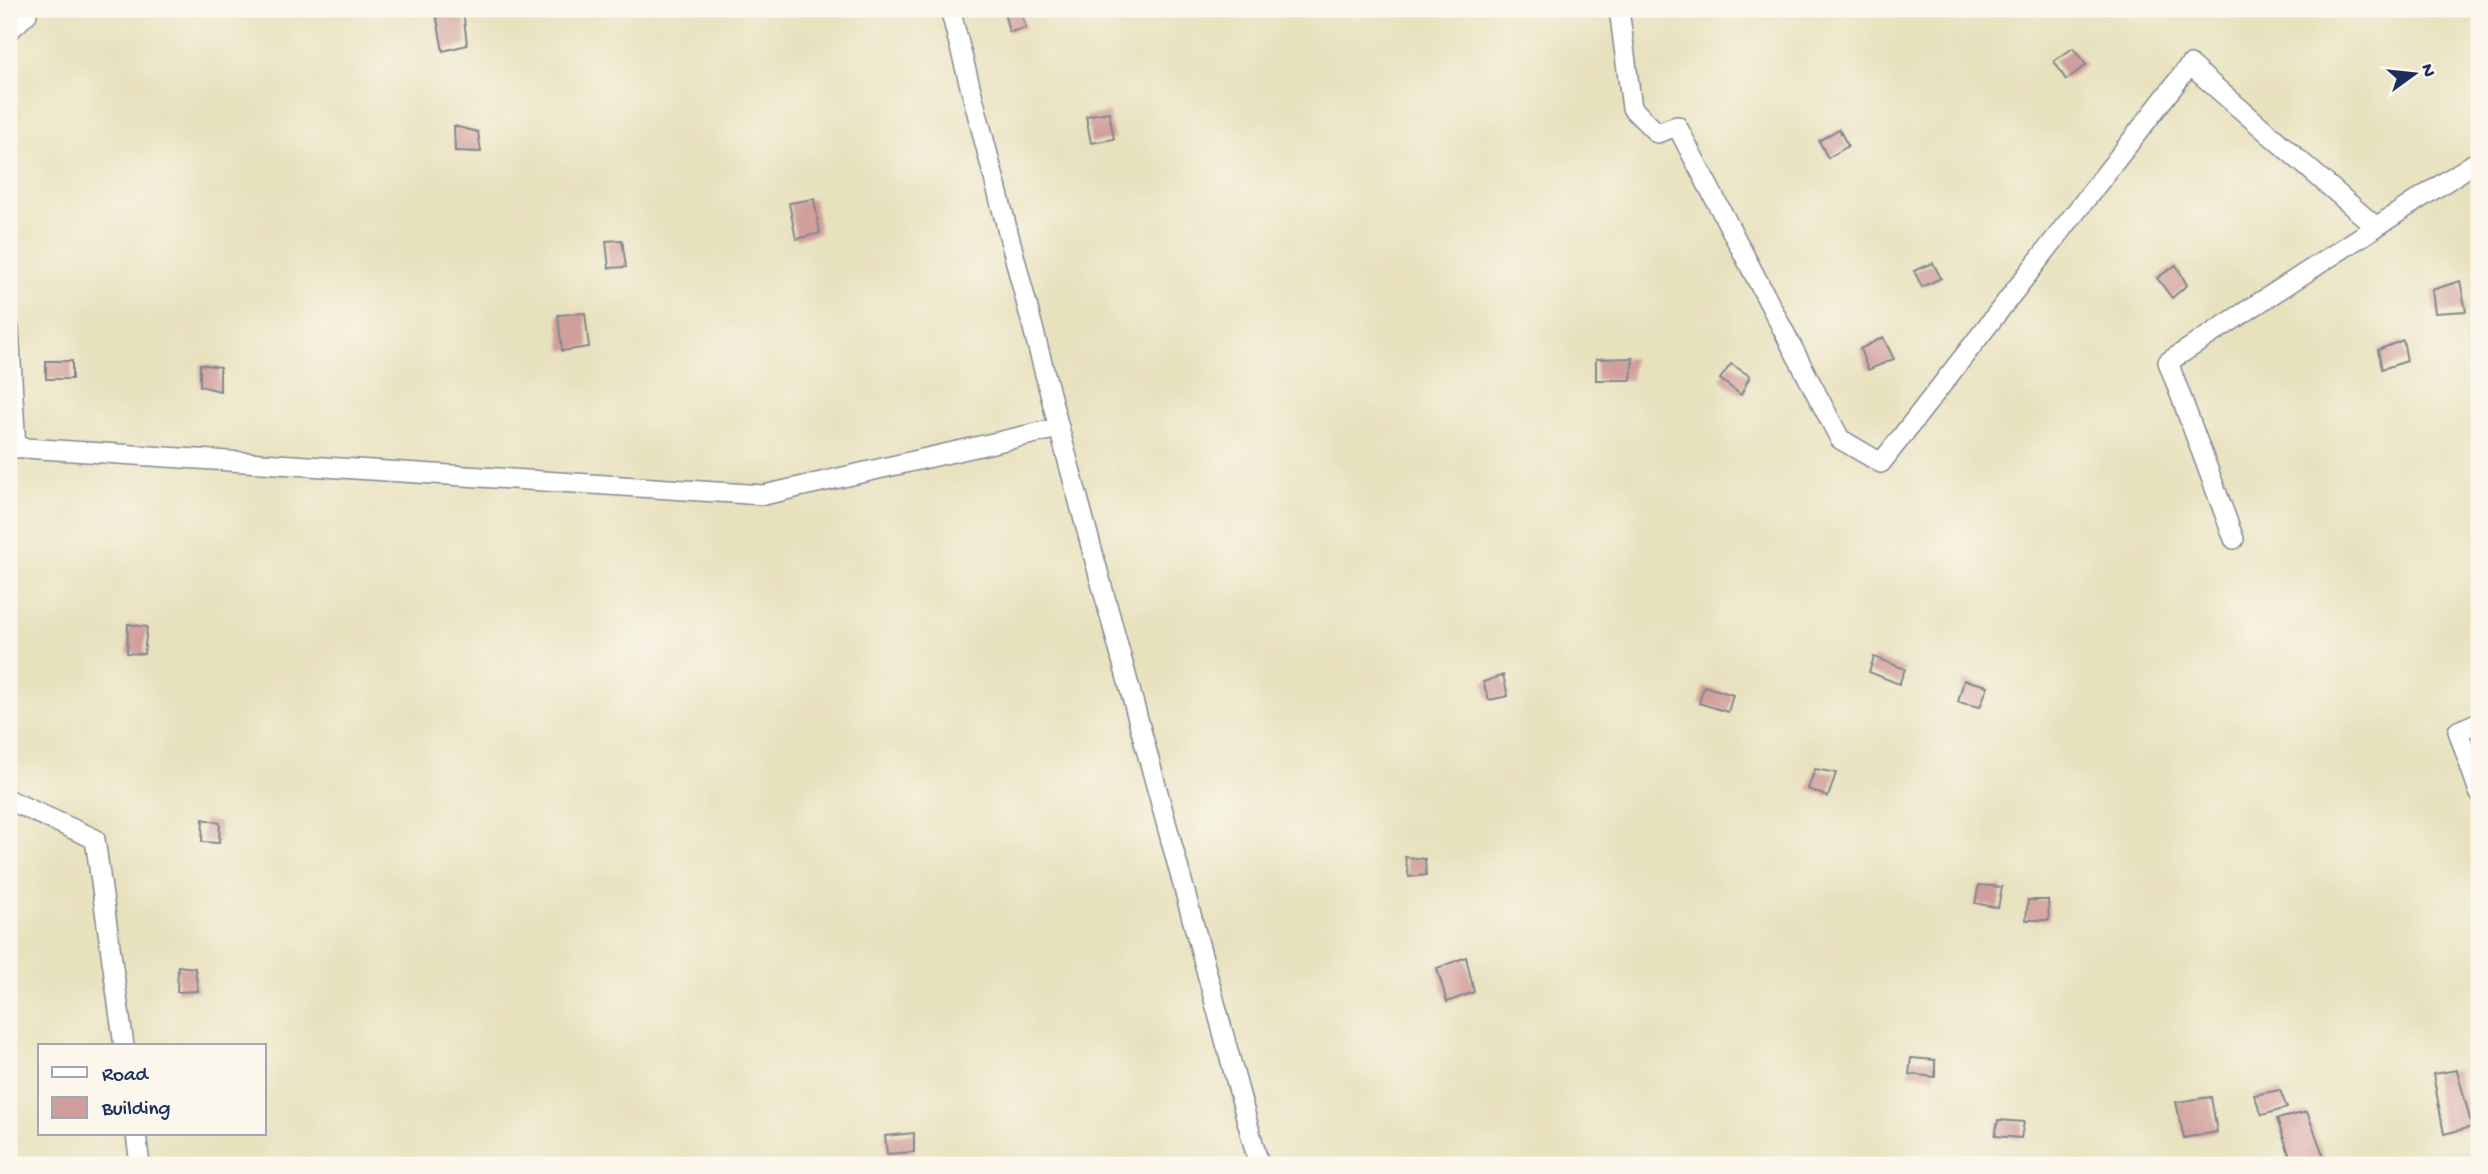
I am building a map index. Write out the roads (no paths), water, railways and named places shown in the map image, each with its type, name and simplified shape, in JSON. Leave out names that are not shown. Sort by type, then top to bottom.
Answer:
[{"type":"street","points":[[9,31],[27,14],[26,9]]},
{"type":"street","points":[[950,9],[1059,428],[1259,1165]]},
{"type":"street","points":[[1619,9],[1632,108],[1657,133],[1677,126],[1840,439],[1881,463],[2190,65],[2376,227]]},
{"type":"street","points":[[2234,539],[2168,362],[2479,160]]},
{"type":"street","points":[[9,328],[13,447],[764,495],[1059,428]]},
{"type":"street","points":[[2479,722],[2458,731],[2479,792]]},
{"type":"street","points":[[9,800],[95,839],[124,1044]]},
{"type":"street","points":[[136,1136],[140,1165]]}]
